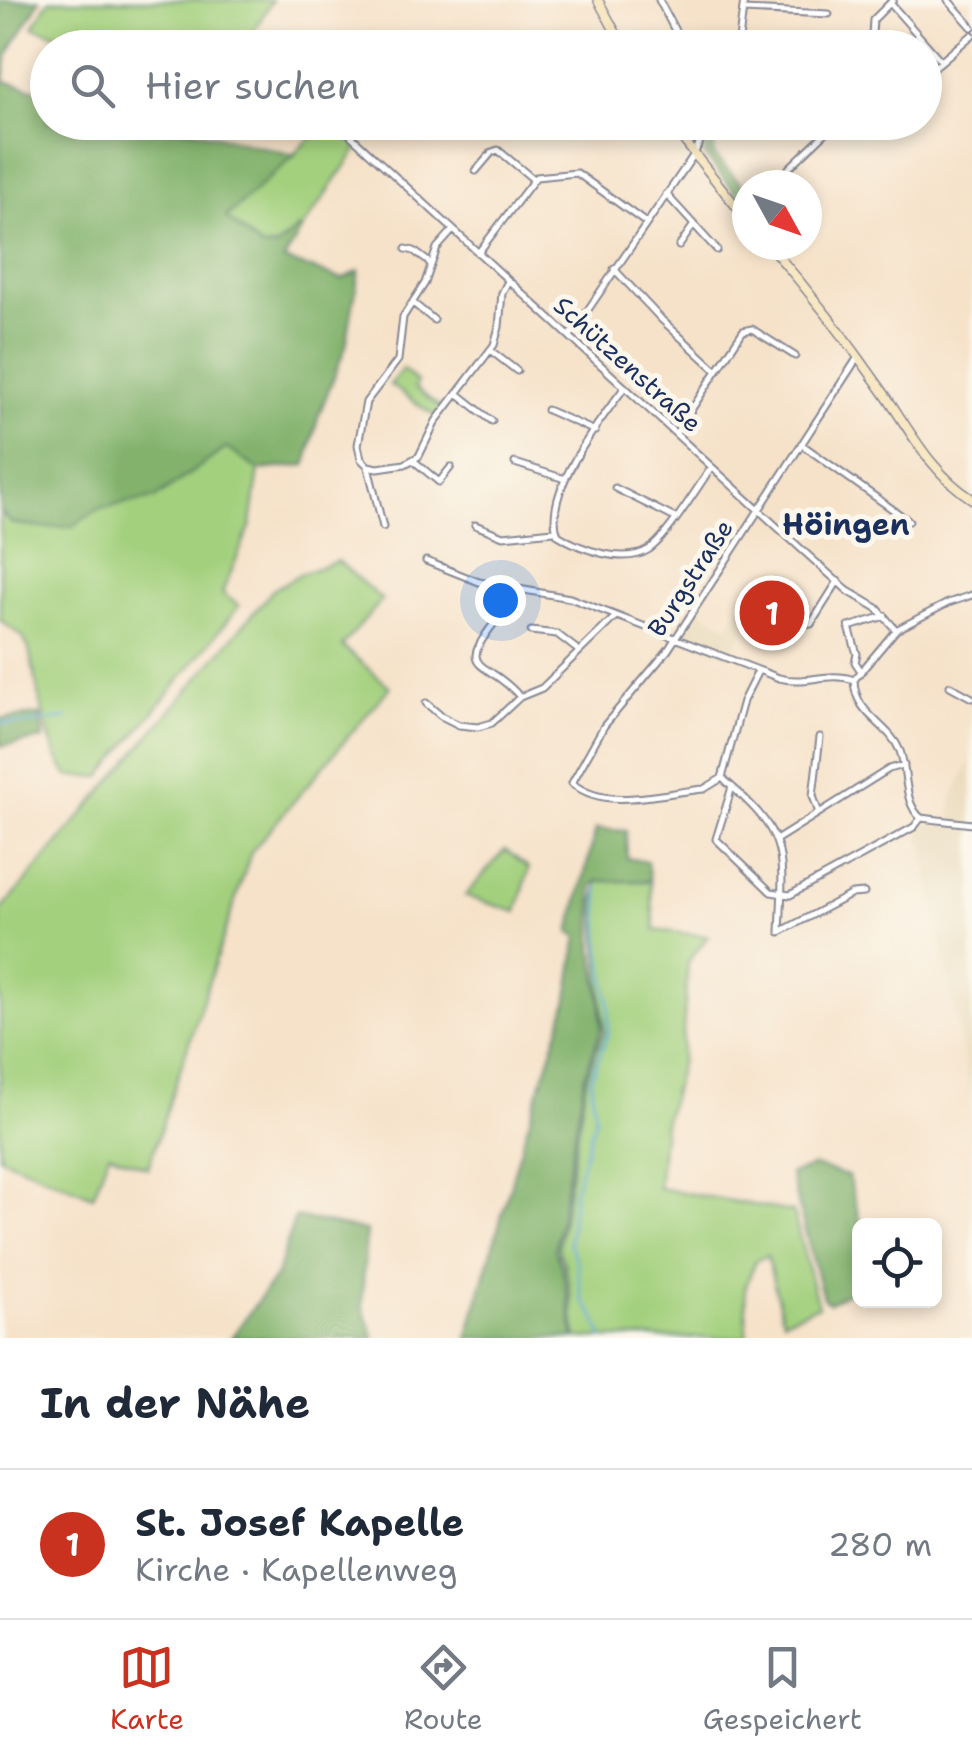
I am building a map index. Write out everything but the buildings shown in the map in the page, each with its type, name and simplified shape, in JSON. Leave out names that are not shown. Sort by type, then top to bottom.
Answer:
[{"type":"main road","points":[[598,0],[614,30]]},
{"type":"main road","points":[[682,140],[732,202]]},
{"type":"main road","points":[[781,260],[858,357],[930,462],[972,499]]},
{"type":"street","points":[[659,0],[675,30]]},
{"type":"street","points":[[740,30],[744,0]]},
{"type":"street","points":[[783,0],[783,11]]},
{"type":"street","points":[[942,59],[972,31],[948,0]]},
{"type":"street","points":[[872,30],[873,20],[892,2],[915,30]]},
{"type":"street","points":[[743,10],[829,14]]},
{"type":"street","name":"Schützenstraße","points":[[356,140],[758,510],[838,582],[885,616],[896,630]]},
{"type":"street","points":[[570,336],[701,140]]},
{"type":"street","points":[[787,170],[818,140]]},
{"type":"street","points":[[476,171],[496,150],[534,179]]},
{"type":"street","points":[[478,253],[534,179],[577,173],[646,223]]},
{"type":"street","points":[[666,194],[717,250]]},
{"type":"street","points":[[679,246],[693,226]]},
{"type":"street","points":[[383,527],[368,466],[361,459],[358,445],[363,412],[372,393],[398,360],[402,322],[428,278],[437,248],[453,230]]},
{"type":"street","points":[[406,249],[430,264]]},
{"type":"street","points":[[614,269],[716,370]]},
{"type":"street","points":[[368,466],[378,468],[414,461],[436,422],[490,350],[498,334],[502,293],[508,281]]},
{"type":"street","points":[[413,302],[434,320]]},
{"type":"street","points":[[676,433],[746,330],[795,356]]},
{"type":"street","points":[[490,350],[517,372]]},
{"type":"street","name":"Burgstraße","points":[[722,778],[704,789],[609,799],[572,783],[604,726],[676,638],[858,357]]},
{"type":"street","points":[[555,531],[555,512],[565,479],[625,387]]},
{"type":"street","points":[[458,393],[492,421]]},
{"type":"street","points":[[547,410],[595,431]]},
{"type":"street","points":[[801,444],[910,521]]},
{"type":"street","points":[[414,461],[439,482],[451,467]]},
{"type":"street","points":[[515,463],[565,479]]},
{"type":"street","points":[[475,524],[503,536],[555,531],[570,542],[600,552],[633,555],[655,545],[712,467]]},
{"type":"street","points":[[615,488],[674,518]]},
{"type":"street","points":[[426,561],[471,580],[562,595],[758,671],[796,681],[832,674],[854,680]]},
{"type":"street","points":[[811,624],[838,582]]},
{"type":"street","points":[[972,596],[948,603],[896,630],[854,680],[854,696],[895,742],[904,764],[912,806],[921,818],[972,824]]},
{"type":"street","points":[[500,616],[478,642],[476,657],[481,666],[520,697]]},
{"type":"street","points":[[426,703],[450,721],[478,727],[495,721],[520,697],[542,688],[616,616]]},
{"type":"street","points":[[861,671],[856,667],[857,654],[849,627],[885,616]]},
{"type":"street","points":[[531,631],[557,634],[579,651]]},
{"type":"street","points":[[758,671],[743,701],[722,778],[756,807],[782,854],[780,932],[852,894],[864,892]]},
{"type":"street","points":[[950,686],[972,698]]},
{"type":"street","points":[[819,813],[813,796],[820,737]]},
{"type":"street","points":[[776,840],[889,769],[904,764]]},
{"type":"street","points":[[732,786],[716,834],[717,842],[771,892],[782,895],[914,827],[921,818]]},
{"type":"shaded area","points":[[739,608],[751,616],[730,657],[687,637],[687,629],[699,609],[728,627]]},
{"type":"shaded area","points":[[972,759],[972,1103],[919,825],[951,823],[953,795]]},
{"type":"green space","points":[[0,0],[40,0],[8,54],[4,81],[30,88],[30,140],[234,140],[295,155],[226,217],[262,248],[276,247],[299,228],[284,260],[342,279],[359,271],[346,346],[318,417],[306,465],[259,470],[226,448],[155,498],[100,508],[73,526],[41,528],[11,523],[0,511]]},
{"type":"green space","points":[[49,0],[272,0],[254,30],[33,27]]},
{"type":"green space","points":[[309,140],[351,140],[359,147],[300,232],[299,228],[276,247],[262,248],[226,217]]},
{"type":"green space","points":[[708,140],[716,140],[713,154],[732,174],[732,188],[705,156]]},
{"type":"green space","points":[[402,369],[417,382],[415,388],[441,408],[435,416],[390,385]]},
{"type":"green space","points":[[226,448],[259,470],[251,525],[222,593],[239,606],[101,777],[68,776],[48,732],[29,650],[23,637],[0,620],[0,511],[11,523],[73,526],[100,508],[155,497]]},
{"type":"green space","points":[[338,561],[382,600],[342,646],[390,687],[251,852],[148,1168],[109,1153],[93,1196],[0,1157],[0,912],[273,590],[300,574]]},
{"type":"green space","points":[[40,715],[44,739],[0,746],[0,719]]},
{"type":"green space","points":[[596,829],[626,831],[627,858],[647,862],[650,881],[598,881],[592,886],[601,1030],[585,1075],[555,1250],[565,1280],[575,1338],[467,1338],[524,1137],[567,1004],[578,936],[570,932]]},
{"type":"green space","points":[[505,850],[529,868],[517,912],[465,896]]},
{"type":"green space","points":[[598,881],[650,881],[655,930],[708,936],[688,962],[681,1061],[664,1124],[658,1188],[793,1212],[818,1306],[783,1320],[767,1256],[755,1261],[745,1289],[747,1338],[577,1338],[568,1280],[558,1249],[587,1076],[604,1031],[595,902]]},
{"type":"green space","points":[[814,1166],[848,1176],[859,1218],[852,1218],[852,1290],[829,1303],[823,1298],[790,1174]]},
{"type":"green space","points":[[295,1217],[366,1231],[362,1305],[374,1338],[231,1338],[277,1274]]},
{"type":"waterway","points":[[0,723],[68,718]]},
{"type":"waterway","points":[[598,887],[608,1033],[591,1078],[595,1119],[574,1190],[569,1243],[577,1262],[582,1299],[603,1338]]},
{"type":"place","name":"St. Josef Kapelle","points":[[772,613]]},
{"type":"district","name":"Höingen","points":[[846,525]]}]
